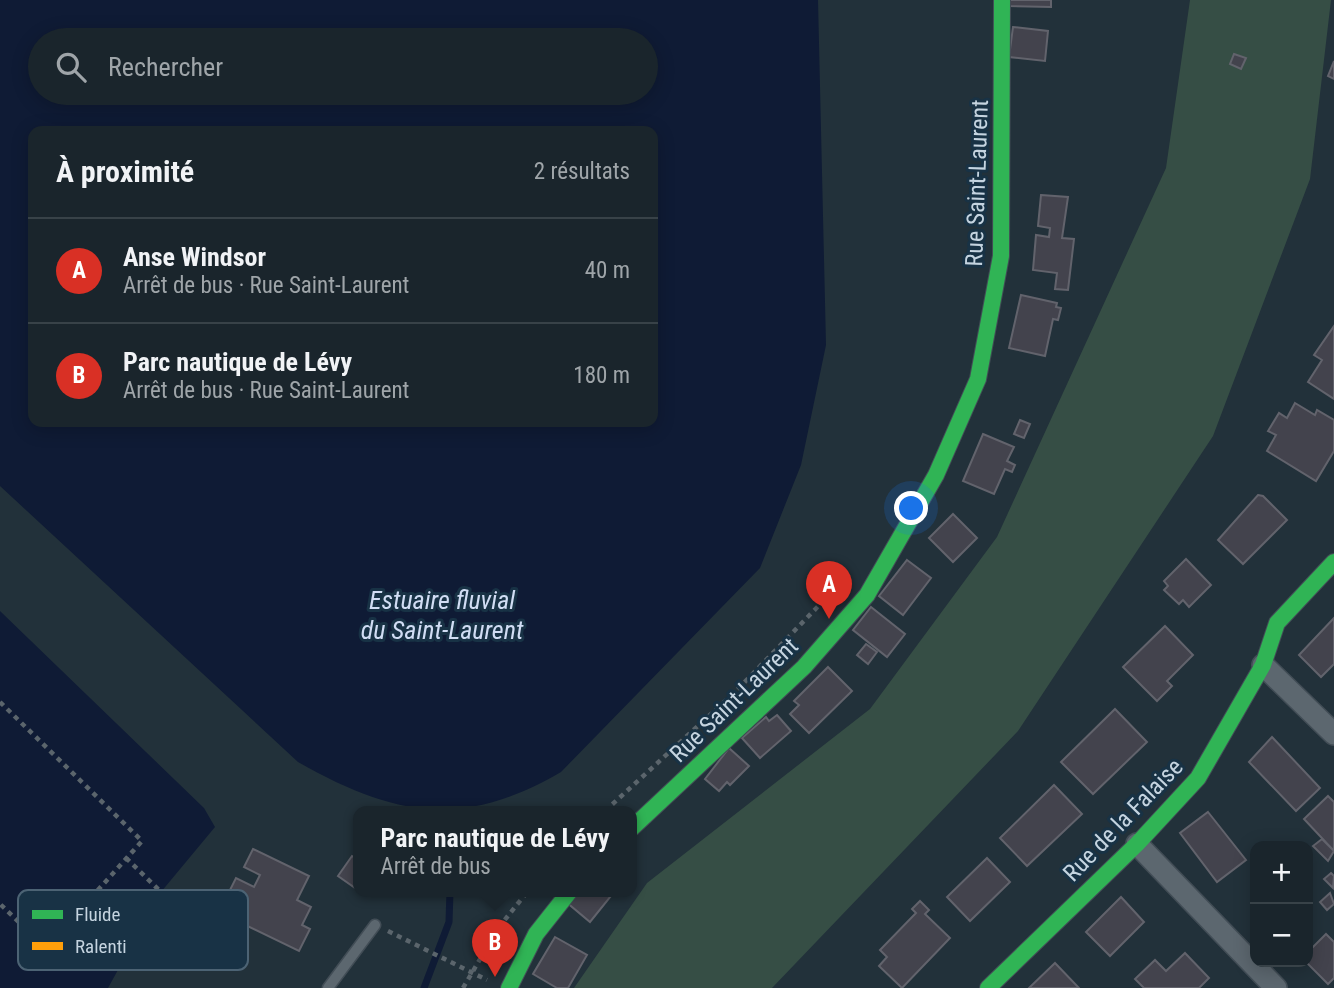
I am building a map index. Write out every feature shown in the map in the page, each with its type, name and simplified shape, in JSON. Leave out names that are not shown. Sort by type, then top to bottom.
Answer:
[{"type":"street","name":"Rue Saint-Laurent","points":[[637,823],[804,667],[867,595],[936,475],[978,379],[1001,256],[1002,0]]},
{"type":"street","name":"Rue de la Falaise","points":[[988,988],[1137,844],[1198,778],[1264,665],[1277,623],[1334,562]]},
{"type":"street","points":[[1264,665],[1334,734]]},
{"type":"street","points":[[1137,844],[1270,986]]},
{"type":"street","points":[[509,988],[536,934],[565,897]]},
{"type":"lane","points":[[328,988],[375,925]]},
{"type":"path","points":[[610,806],[736,691],[832,592]]},
{"type":"path","points":[[0,702],[142,841],[98,890]]},
{"type":"path","points":[[126,858],[159,890]]},
{"type":"path","points":[[463,988],[470,972],[499,927],[523,897]]},
{"type":"path","points":[[0,904],[18,921]]},
{"type":"path","points":[[375,925],[493,983]]},
{"type":"green space","points":[[1190,0],[1331,0],[1310,179],[1213,436],[1018,731],[772,988],[574,988],[647,883],[870,709],[997,537],[1166,168]]},
{"type":"water","name":"Estuaire fluvial du Saint-Laurent","points":[[0,0],[818,0],[826,345],[801,465],[760,568],[561,772],[526,790],[471,806],[410,806],[366,795],[298,762],[0,486]]},
{"type":"water","points":[[0,611],[204,808],[215,827],[163,890],[18,890],[18,970],[118,970],[108,988],[0,988]]},
{"type":"building","points":[[1008,0],[1051,0],[1051,7],[1008,6]]},
{"type":"building","points":[[1013,27],[1048,31],[1045,61],[1009,57]]},
{"type":"building","points":[[1234,54],[1246,58],[1241,69],[1230,64]]},
{"type":"building","points":[[1334,61],[1334,79],[1328,76]]},
{"type":"building","points":[[1041,195],[1068,197],[1062,238],[1074,239],[1068,290],[1055,289],[1057,273],[1033,270],[1036,235],[1049,237],[1050,228],[1038,226]]},
{"type":"building","points":[[1021,295],[1057,303],[1056,307],[1061,308],[1058,320],[1053,319],[1045,356],[1009,348]]},
{"type":"building","points":[[1334,326],[1334,399],[1308,382],[1322,360],[1314,355]]},
{"type":"building","points":[[1295,403],[1315,415],[1317,410],[1334,420],[1334,451],[1316,481],[1267,451],[1276,435],[1268,431],[1279,413],[1287,418]]},
{"type":"building","points":[[1020,420],[1030,424],[1024,438],[1014,434]]},
{"type":"building","points":[[983,434],[1014,447],[1007,461],[1015,465],[1012,472],[1005,469],[994,494],[963,481]]},
{"type":"building","points":[[1258,495],[1263,496],[1287,520],[1243,564],[1218,540]]},
{"type":"building","points":[[953,514],[977,538],[953,562],[929,538]]},
{"type":"building","points":[[1186,559],[1211,585],[1189,607],[1183,600],[1179,604],[1164,590],[1168,586],[1164,581]]},
{"type":"building","points":[[907,560],[931,578],[903,615],[879,596]]},
{"type":"building","points":[[871,607],[905,634],[887,657],[853,630]]},
{"type":"building","points":[[1334,618],[1334,664],[1321,677],[1299,655]]},
{"type":"building","points":[[1165,626],[1193,655],[1167,681],[1172,686],[1157,701],[1123,667]]},
{"type":"building","points":[[866,644],[877,652],[868,664],[857,655]]},
{"type":"building","points":[[828,667],[852,691],[809,733],[790,714],[799,705],[794,701]]},
{"type":"building","points":[[1115,709],[1147,742],[1093,794],[1061,762]]},
{"type":"building","points":[[777,715],[791,731],[760,758],[742,738],[766,717],[769,721]]},
{"type":"building","points":[[1272,737],[1320,788],[1296,811],[1249,762]]},
{"type":"building","points":[[729,748],[749,766],[730,785],[727,782],[719,791],[705,779]]},
{"type":"building","points":[[1054,785],[1082,814],[1027,866],[1000,838]]},
{"type":"building","points":[[1328,796],[1334,802],[1334,851],[1304,819]]},
{"type":"building","points":[[1208,812],[1246,860],[1217,882],[1180,833]]},
{"type":"building","points":[[1322,839],[1334,851],[1328,861],[1313,846]]},
{"type":"building","points":[[253,849],[309,876],[297,900],[311,907],[302,925],[310,929],[299,951],[248,926],[248,890],[230,890],[236,878],[254,887],[260,875],[244,867]]},
{"type":"building","points":[[352,856],[353,857],[353,886],[338,876]]},
{"type":"building","points":[[987,858],[1010,882],[970,921],[947,897]]},
{"type":"building","points":[[1331,873],[1334,876],[1333,888],[1324,879]]},
{"type":"building","points":[[1330,893],[1334,904],[1327,910],[1320,902]]},
{"type":"building","points":[[571,897],[610,897],[590,922],[565,901]]},
{"type":"building","points":[[1121,897],[1144,922],[1110,956],[1086,932]]},
{"type":"building","points":[[920,901],[929,910],[925,914],[950,938],[902,988],[879,966],[887,957],[880,950],[916,913],[912,909]]},
{"type":"building","points":[[1326,934],[1334,942],[1334,978],[1328,984],[1311,967],[1313,947]]},
{"type":"building","points":[[555,937],[587,955],[568,988],[557,988],[533,974]]},
{"type":"building","points":[[1185,953],[1209,978],[1199,988],[1144,988],[1135,979],[1155,960],[1166,971]]},
{"type":"building","points":[[1055,963],[1079,988],[1029,988]]},
{"type":"waterway","points":[[424,988],[449,922],[450,897]]},
{"type":"traffic: fast","points":[[637,823],[804,667],[867,595],[936,475],[978,379],[1001,256],[1002,0]]},
{"type":"traffic: fast","points":[[988,988],[1137,844],[1198,778],[1263,665],[1277,623],[1334,562]]},
{"type":"traffic: fast","points":[[509,988],[536,934],[565,897]]},
{"type":"place","name":"Anse Windsor","points":[[829,619]]},
{"type":"place","name":"Parc nautique de Lévy","points":[[495,977]]}]
